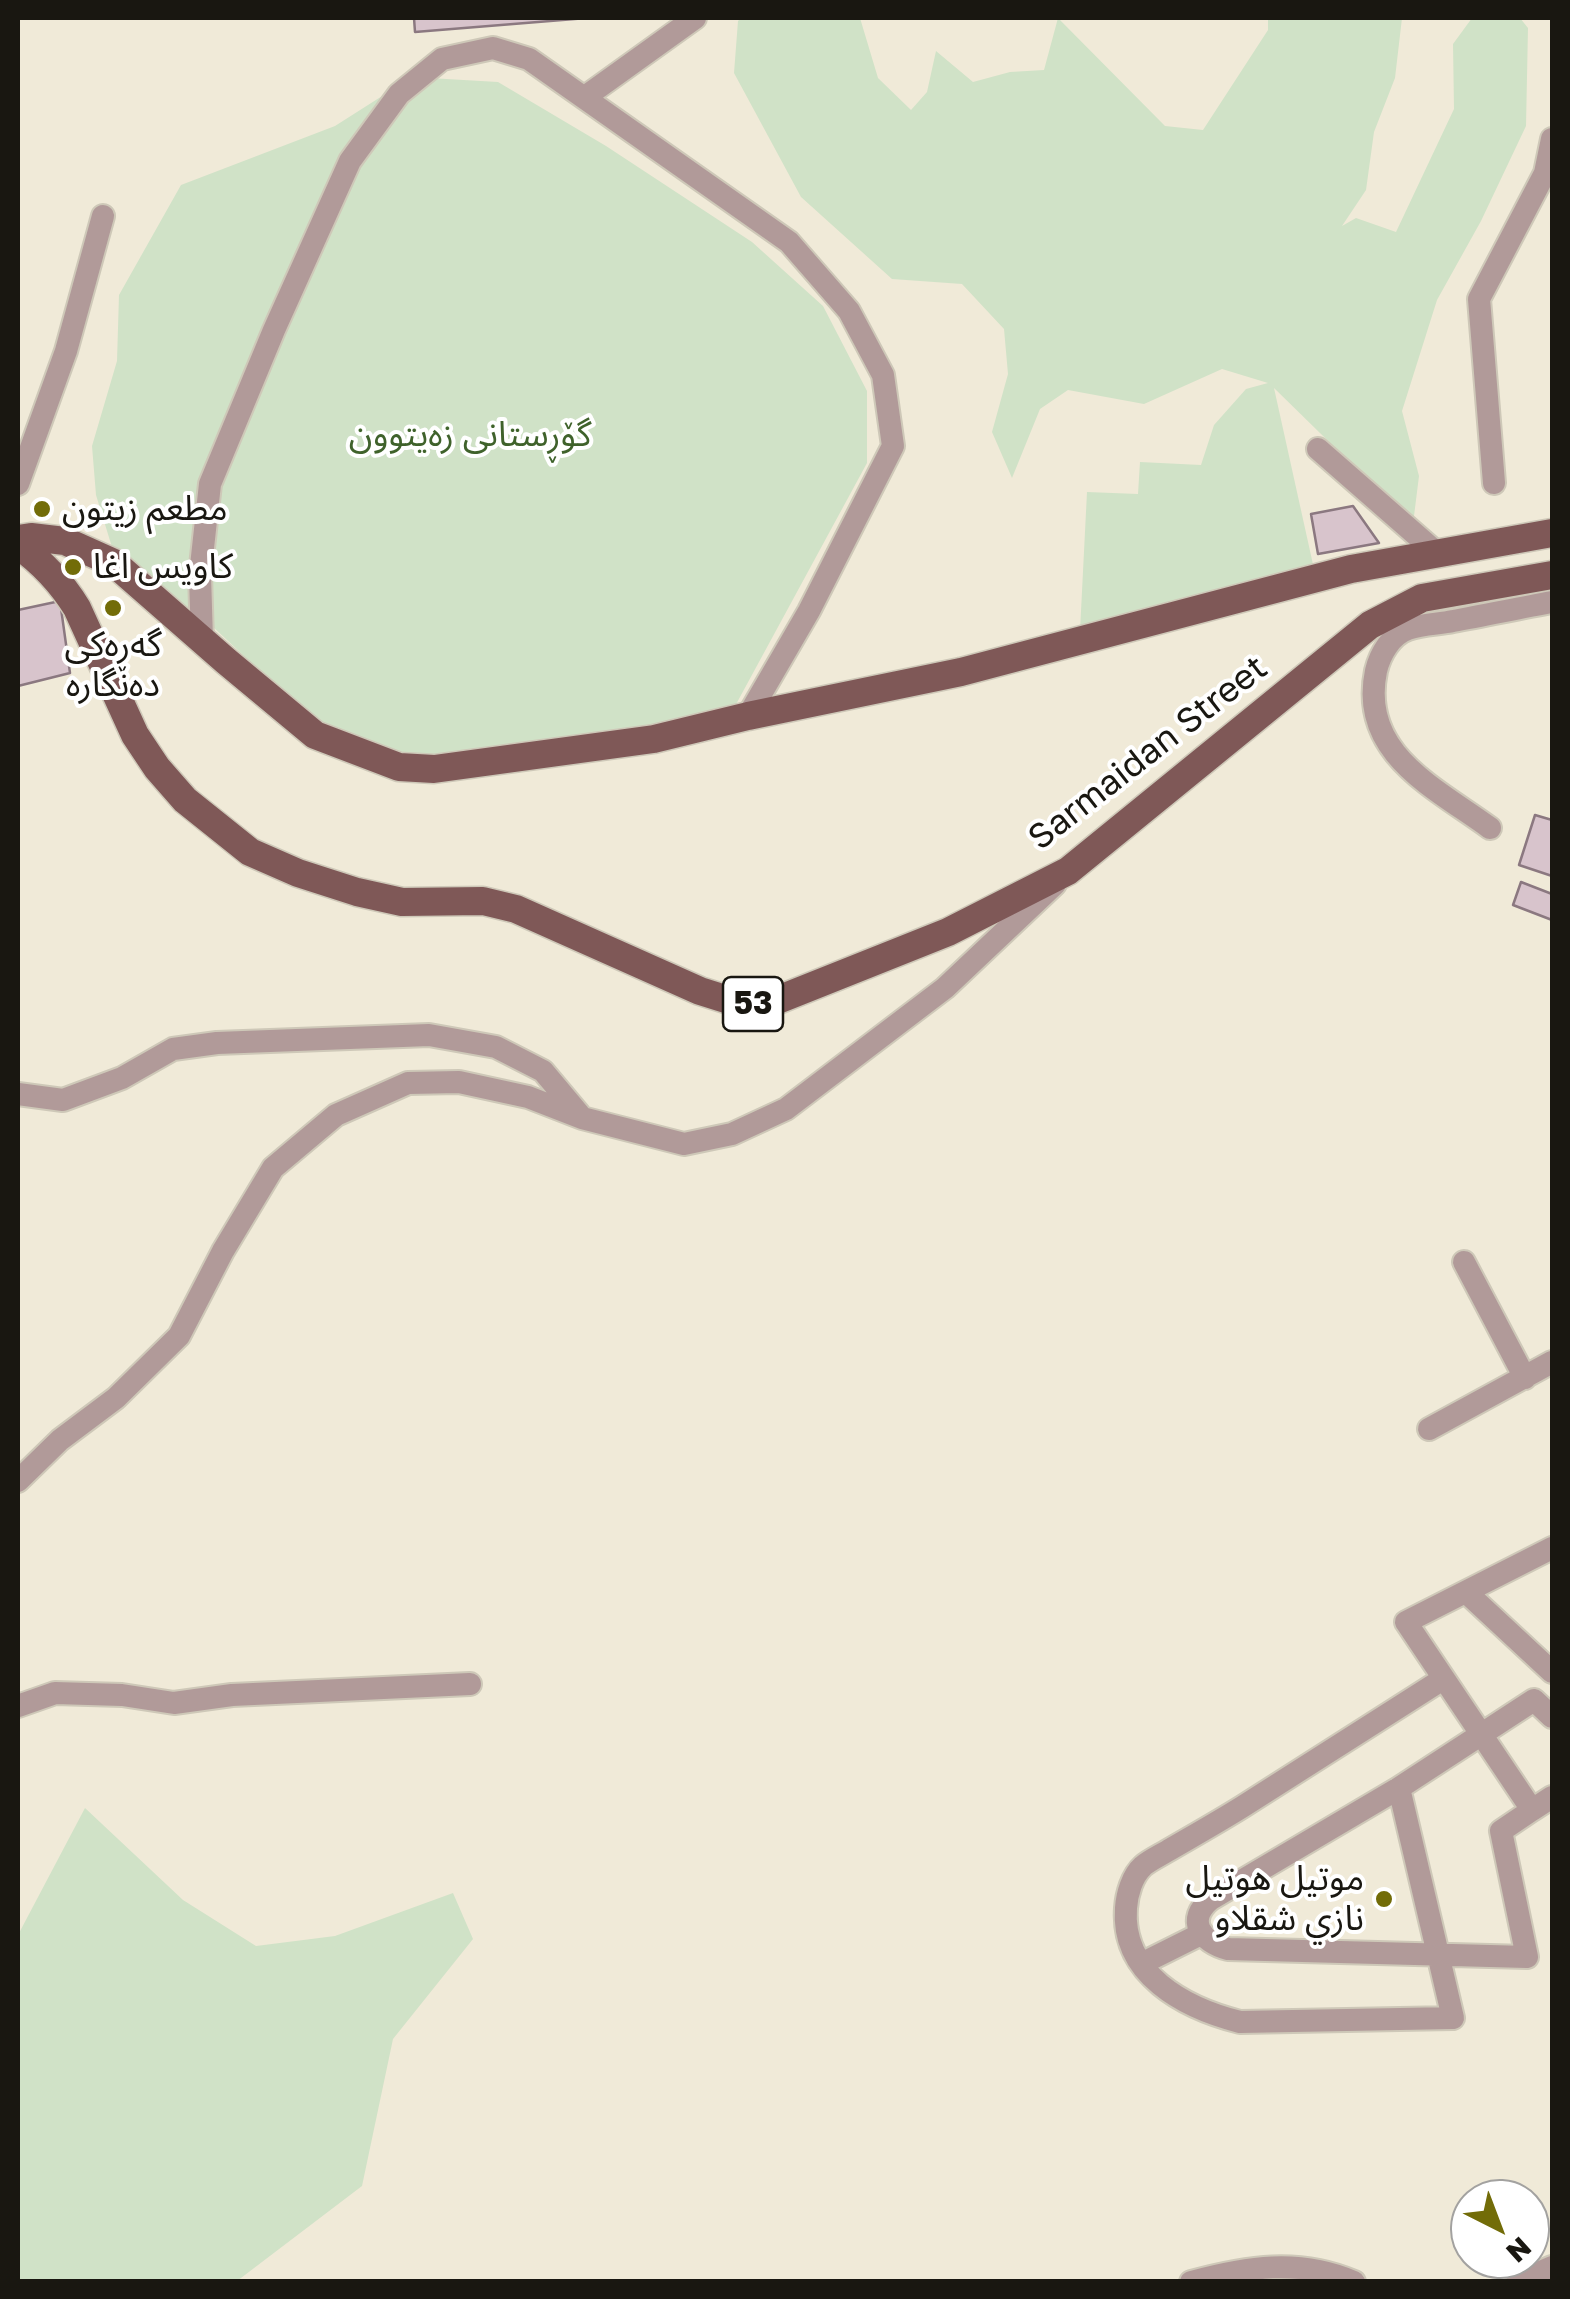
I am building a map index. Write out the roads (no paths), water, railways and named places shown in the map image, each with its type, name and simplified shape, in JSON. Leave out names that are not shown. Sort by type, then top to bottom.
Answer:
[{"type":"main road","name":"Sarmaidan Street","points":[[77,546],[114,563],[314,735],[399,768],[434,769],[654,740],[748,716],[961,672],[1351,569],[1552,534]]},
{"type":"main road","points":[[18,542],[30,538],[77,546],[90,564],[87,575],[66,581],[56,577]]},
{"type":"main road","name":"Sarmaidan Street","points":[[18,542],[56,577],[76,608],[135,735],[156,768],[185,800],[250,852],[298,873],[402,902],[483,901],[516,909],[700,990],[735,1002],[764,1005],[948,932],[1068,871],[1370,626],[1422,598],[1552,575]]},
{"type":"street","points":[[585,97],[696,18]]},
{"type":"street","points":[[202,640],[200,576],[210,484],[350,161],[399,94],[442,58],[493,48],[530,58],[789,242],[849,311],[883,374],[893,446],[809,611],[748,716]]},
{"type":"street","points":[[1494,483],[1479,298],[1545,173],[1552,139]]},
{"type":"street","points":[[18,484],[66,351],[104,216]]},
{"type":"street","points":[[1318,449],[1438,554]]},
{"type":"street","points":[[1490,828],[1416,776],[1391,751],[1374,705],[1376,670],[1384,648],[1405,630],[1552,602]]},
{"type":"street","points":[[18,1482],[60,1440],[116,1398],[180,1336],[272,1168],[336,1114],[408,1083],[459,1082],[528,1097],[582,1118],[684,1144],[732,1134],[786,1109],[945,988],[1068,871]]},
{"type":"street","points":[[945,988],[954,962],[948,932]]},
{"type":"street","points":[[18,1094],[62,1100],[122,1078],[173,1049],[217,1042],[430,1035],[496,1048],[544,1071],[582,1118]]},
{"type":"street","points":[[1464,1262],[1526,1378]]},
{"type":"street","points":[[1429,1429],[1552,1362]]},
{"type":"street","points":[[1532,1810],[1406,1622],[1552,1548]]},
{"type":"street","points":[[1467,1593],[1552,1672]]},
{"type":"street","points":[[1400,1788],[1453,2018],[1240,2022],[1186,2004],[1160,1986],[1141,1964],[1130,1940],[1126,1914],[1130,1888],[1143,1866],[1443,1679]]},
{"type":"street","points":[[18,1706],[56,1694],[122,1694],[174,1703],[232,1695],[470,1684]]},
{"type":"street","points":[[1552,1717],[1534,1700],[1400,1788],[1212,1899],[1198,1918],[1202,1934],[1209,1943],[1228,1949],[1527,1957],[1501,1831],[1552,1796]]},
{"type":"street","points":[[1141,1964],[1202,1934]]},
{"type":"street","points":[[1191,2282],[1271,2266],[1312,2268],[1354,2282]]},
{"type":"street","points":[[1517,2282],[1552,2267]]},
{"type":"place","name":"مطعم زيتون","points":[[42,509]]},
{"type":"place","name":"كاويس اغا","points":[[73,567]]},
{"type":"place","name":"گەڕەکی دەنگارە","points":[[113,608]]},
{"type":"place","name":"موتيل هوتيل نازي شقلاو","points":[[1384,1899]]},
{"type":"park label","name":"گۆڕستانی زەیتوون","points":[[470,435]]}]
